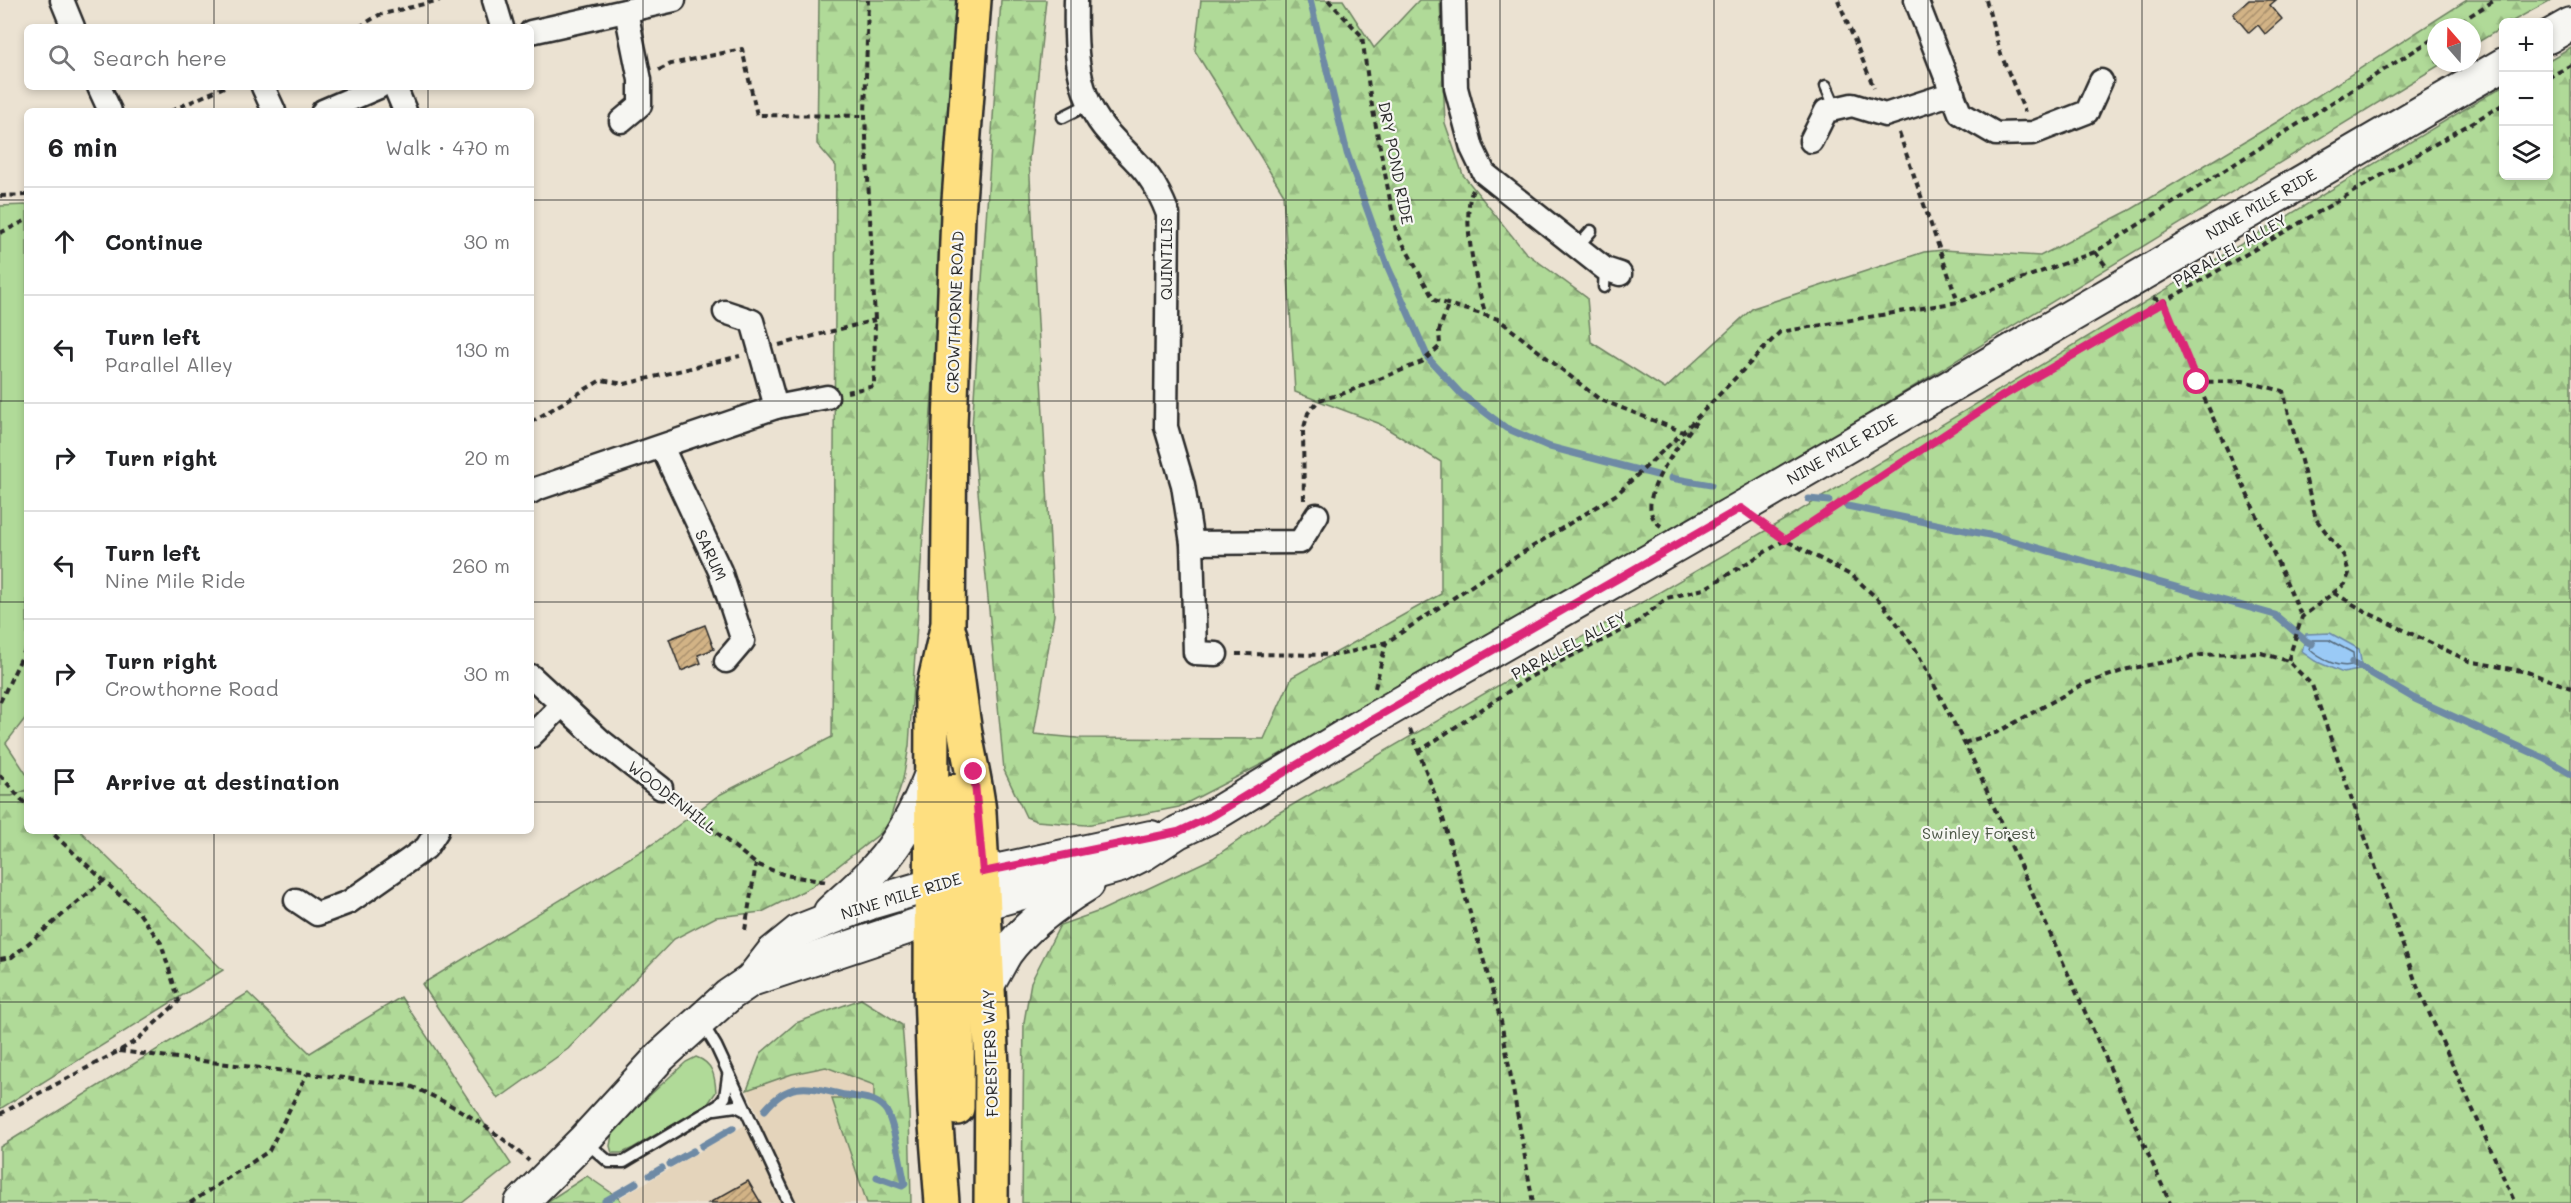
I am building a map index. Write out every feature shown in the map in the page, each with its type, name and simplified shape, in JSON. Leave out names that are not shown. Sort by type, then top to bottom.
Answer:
[{"type":"main road","name":"CROWTHORNE ROAD","points":[[963,890],[931,774],[932,694],[948,624],[950,425],[958,214],[974,0]]},
{"type":"main road","points":[[2553,35],[2571,24]]},
{"type":"main road","name":"NINE MILE RIDE","points":[[521,1203],[584,1140],[648,1070],[700,1020],[751,980],[772,953],[798,931],[893,895],[963,890],[1120,866],[1144,854],[1178,832],[1212,816],[1375,718],[2499,67]]},
{"type":"main road","name":"CROWTHORNE ROAD","points":[[948,624],[958,669],[964,725],[974,772],[963,890]]},
{"type":"main road","points":[[821,921],[883,861],[908,825],[931,774]]},
{"type":"main road","name":"NINE MILE RIDE","points":[[963,890],[1178,832]]},
{"type":"main road","points":[[988,986],[1006,953],[1030,928],[1061,902],[1120,866]]},
{"type":"main road","points":[[942,1203],[935,1112],[930,920],[963,890]]},
{"type":"main road","points":[[949,1203],[957,1140],[957,939],[963,890]]},
{"type":"main road","name":"FORESTERS WAY","points":[[963,890],[988,986],[992,1067],[991,1203]]},
{"type":"main road","name":"NINE MILE RIDE","points":[[751,980],[930,920]]},
{"type":"street","points":[[62,0],[72,24]]},
{"type":"street","points":[[494,0],[501,24]]},
{"type":"street","points":[[534,31],[675,0]]},
{"type":"street","name":"QUINTILIS","points":[[1076,0],[1077,47],[1083,88],[1089,105],[1113,138],[1148,176],[1160,194],[1168,214],[1166,427],[1183,485],[1192,543],[1195,653],[1216,654]]},
{"type":"street","points":[[1454,0],[1456,88],[1472,148],[1484,173],[1584,239],[1609,277]]},
{"type":"street","points":[[1916,0],[1960,114],[1996,134],[2033,133],[2087,112],[2101,81]]},
{"type":"street","points":[[621,121],[640,105],[640,80],[626,11]]},
{"type":"street","points":[[100,90],[109,108]]},
{"type":"street","points":[[264,90],[273,108]]},
{"type":"street","points":[[330,108],[372,90]]},
{"type":"street","points":[[397,90],[404,108]]},
{"type":"street","points":[[1811,141],[1826,111],[1852,105],[1888,114],[1953,93]]},
{"type":"street","points":[[725,312],[752,321],[776,407]]},
{"type":"street","points":[[534,487],[662,447],[776,407],[827,397]]},
{"type":"street","name":"SARUM","points":[[662,447],[720,571],[743,641],[726,661]]},
{"type":"street","points":[[1192,543],[1300,542],[1317,515]]},
{"type":"street","name":"WOODENHILL","points":[[534,679],[601,741],[661,788]]},
{"type":"street","points":[[534,733],[561,706]]},
{"type":"street","points":[[296,900],[317,914],[349,902],[426,848],[435,834]]},
{"type":"lane","points":[[1826,86],[1836,109]]},
{"type":"lane","points":[[1063,117],[1089,105]]},
{"type":"lane","points":[[700,1020],[728,1072],[789,1203]]},
{"type":"lane","points":[[711,1111],[725,1097],[729,1086],[728,1072]]},
{"type":"lane","points":[[584,1140],[609,1162],[624,1162],[720,1107],[736,1106],[746,1111]]},
{"type":"path","points":[[364,24],[379,15],[440,0]]},
{"type":"path","points":[[827,397],[874,386],[875,320],[865,116],[868,0]]},
{"type":"path","name":"DRY POND RIDE","points":[[1328,0],[1362,36],[1370,95],[1396,231],[1434,300],[1498,319],[1599,399],[1683,432]]},
{"type":"path","points":[[1838,0],[1888,114],[1958,302]]},
{"type":"path","points":[[1986,0],[2000,52],[2033,133]]},
{"type":"path","points":[[2466,18],[2495,0]]},
{"type":"path","points":[[1216,654],[1339,655],[1387,642],[1503,565],[1617,494],[1683,432],[1780,332],[1958,302],[2095,252],[2427,43]]},
{"type":"path","points":[[640,80],[671,64],[742,49],[757,115],[865,116]]},
{"type":"path","points":[[2553,75],[2571,65]]},
{"type":"path","points":[[178,108],[217,90]]},
{"type":"path","name":"PARALLEL ALLEY","points":[[1533,1203],[1501,1021],[1440,808],[1418,752],[1530,676],[1635,624],[1667,598],[1704,590],[1785,540],[2001,397],[2499,107]]},
{"type":"path","points":[[1484,173],[1471,193],[1468,215],[1476,283],[1486,316]]},
{"type":"path","points":[[20,195],[24,198]]},
{"type":"path","points":[[0,196],[24,195]]},
{"type":"path","points":[[0,233],[24,221]]},
{"type":"path","points":[[2164,302],[2197,382],[2302,617]]},
{"type":"path","points":[[1317,515],[1304,501],[1303,431],[1308,413],[1319,400],[1342,394],[1422,362],[1432,355],[1440,346],[1439,332],[1448,305]]},
{"type":"path","points":[[534,420],[602,380],[625,384],[875,320]]},
{"type":"path","points":[[2197,382],[2243,381],[2283,391],[2316,519],[2344,556],[2349,573],[2345,584],[2302,617],[2288,661]]},
{"type":"path","points":[[1664,527],[1655,522],[1650,510],[1655,482],[1704,409]]},
{"type":"path","points":[[1741,508],[1785,540],[1854,578],[1883,604],[1916,650],[1964,743],[2170,1203]]},
{"type":"path","points":[[2334,593],[2368,613],[2469,661],[2526,672],[2571,688]]},
{"type":"path","points":[[1374,692],[1387,642]]},
{"type":"path","points":[[0,702],[24,652]]},
{"type":"path","points":[[1964,743],[1998,732],[2084,684],[2127,669],[2202,655],[2261,653],[2288,661],[2312,685],[2417,986],[2515,1203]]},
{"type":"path","points":[[0,775],[24,803]]},
{"type":"path","name":"WOODENHILL","points":[[661,788],[756,864],[785,875],[825,881],[830,886]]},
{"type":"path","points":[[0,1114],[137,1040],[179,1001],[161,943],[139,914],[53,834]]},
{"type":"path","points":[[744,930],[756,864]]},
{"type":"path","points":[[0,959],[12,957],[104,881]]},
{"type":"path","points":[[119,1051],[410,1086],[437,1097],[501,1136],[531,1163]]},
{"type":"path","points":[[190,1203],[269,1151],[307,1074]]},
{"type":"shaded area","points":[[826,1067],[874,1085],[874,1099],[833,1099],[867,1203],[622,1203],[619,1198],[759,1117],[747,1090],[792,1074]]},
{"type":"green space","points":[[819,0],[958,0],[909,746],[903,779],[887,828],[811,887],[762,912],[716,917],[674,939],[568,1049],[498,1099],[422,984],[656,842],[719,795],[832,737],[836,166],[817,144]]},
{"type":"green space","points":[[1001,0],[1046,0],[1029,159],[1054,615],[1034,734],[1077,738],[1264,739],[1292,677],[1441,594],[1441,462],[1378,423],[1295,392],[1283,193],[1195,51],[1201,0],[1343,0],[1374,48],[1419,0],[1440,0],[1445,123],[1463,175],[1525,252],[1587,298],[1591,342],[1665,389],[1753,308],[1924,252],[1943,250],[2040,256],[2132,209],[2277,122],[2427,26],[2428,72],[1813,448],[1440,665],[1264,763],[1179,807],[1086,825],[1036,821],[1026,817],[1004,770],[972,427]]},
{"type":"green space","points":[[2467,0],[2551,0],[2518,18],[2499,18],[2499,29],[2481,40],[2481,18],[2439,18]]},
{"type":"green space","name":"Swinley Forest","points":[[2571,47],[2571,1203],[1022,1203],[1024,1022],[1031,982],[1060,925],[1100,911],[1213,858],[1275,815],[1784,520],[2499,88],[2499,180],[2553,180],[2553,58]]},
{"type":"green space","points":[[24,205],[24,720],[6,743],[24,770],[24,791],[12,796],[0,796],[0,206]]},
{"type":"green space","points":[[24,791],[24,834],[83,834],[223,970],[0,1109],[0,796],[12,796]]},
{"type":"green space","points":[[248,993],[310,1053],[401,997],[511,1164],[462,1203],[0,1203],[0,1147]]},
{"type":"green space","points":[[861,999],[902,1025],[909,1108],[911,1203],[867,1203],[832,1099],[874,1099],[874,1085],[826,1067],[792,1074],[747,1090],[761,1053],[796,1023]]},
{"type":"green space","points":[[696,1057],[710,1066],[714,1075],[716,1092],[707,1105],[633,1148],[622,1153],[612,1153],[610,1146],[613,1129],[686,1062]]},
{"type":"green space","points":[[587,1176],[619,1198],[622,1203],[545,1203]]},
{"type":"water","points":[[2330,633],[2359,649],[2361,661],[2359,670],[2343,673],[2315,661],[2302,652],[2306,634]]},
{"type":"building","points":[[2249,0],[2276,0],[2270,5],[2282,19],[2265,34],[2258,25],[2249,33],[2233,14]]},
{"type":"building","points":[[705,625],[714,649],[698,655],[701,663],[681,671],[669,639]]},
{"type":"building","points":[[748,1181],[761,1203],[709,1203]]},
{"type":"waterway","points":[[1310,0],[1347,153],[1387,265],[1428,358],[1461,394],[1506,428],[1550,447],[1657,475]]},
{"type":"waterway","points":[[1671,478],[1711,485]]},
{"type":"waterway","points":[[1809,499],[1829,501]]},
{"type":"waterway","points":[[1847,506],[1999,537],[2275,615],[2312,644]]},
{"type":"waterway","points":[[2352,662],[2415,699],[2546,759],[2571,774]]},
{"type":"waterway","points":[[765,1110],[784,1093],[802,1088],[875,1101],[888,1113],[905,1184],[902,1186],[877,1177]]},
{"type":"waterway","points":[[702,1146],[733,1128]]},
{"type":"waterway","points":[[670,1164],[693,1151]]},
{"type":"waterway","points":[[650,1175],[662,1168]]},
{"type":"waterway","points":[[605,1201],[636,1183]]},
{"type":"route","points":[[974,772],[983,872],[1178,832],[1212,816],[1366,723],[1741,508],[1785,540],[2001,397],[2164,302],[2197,382]]}]
